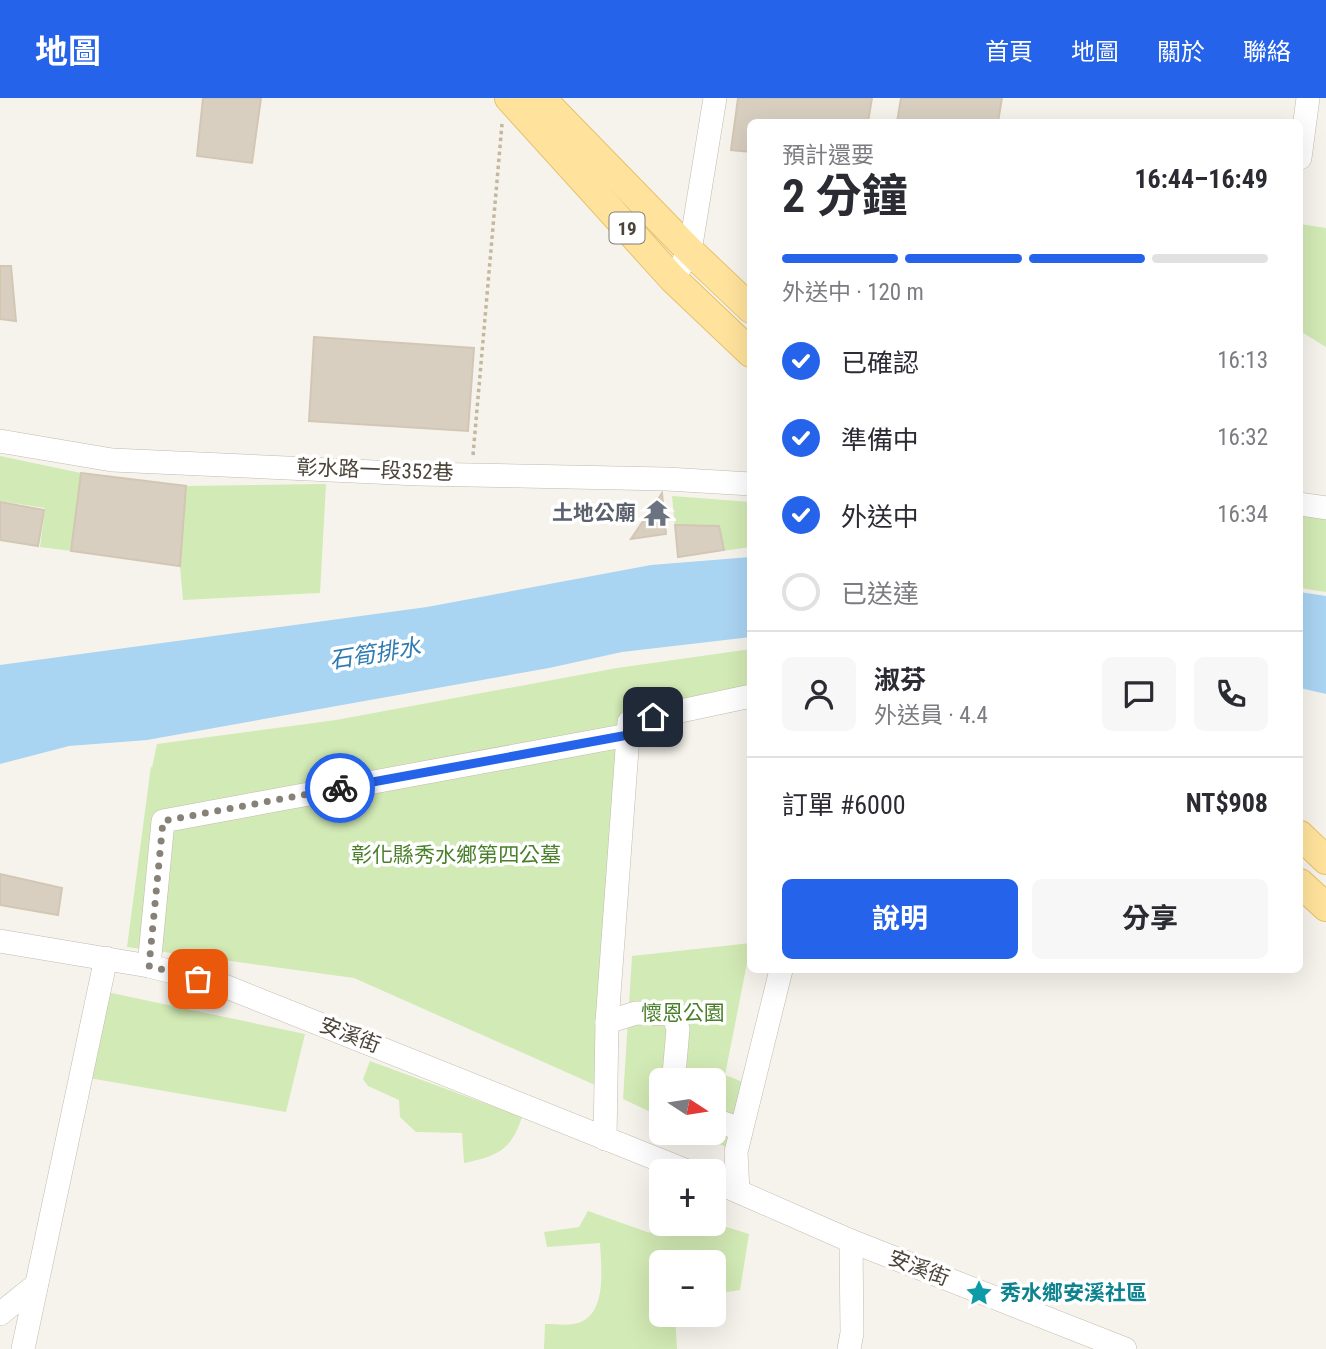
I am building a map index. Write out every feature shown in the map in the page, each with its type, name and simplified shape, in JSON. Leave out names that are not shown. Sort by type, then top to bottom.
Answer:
[{"type":"main road","name":"19","points":[[541,98],[690,251],[747,305]]},
{"type":"main road","name":"19","points":[[506,105],[673,279],[747,349]]},
{"type":"main road","points":[[1303,838],[1326,860]]},
{"type":"main road","points":[[1303,886],[1326,907]]},
{"type":"street","points":[[673,279],[690,251],[715,98]]},
{"type":"street","points":[[1303,136],[1308,98]]},
{"type":"street","name":"彰水路一段352巷","points":[[0,441],[112,460],[418,474],[471,473],[747,484]]},
{"type":"street","points":[[1303,504],[1326,508]]},
{"type":"street","points":[[605,1139],[607,1022],[629,722],[747,697]]},
{"type":"street","points":[[149,966],[163,821],[628,735]]},
{"type":"street","name":"安溪街","points":[[0,941],[149,966],[222,985],[656,1159]]},
{"type":"street","points":[[23,1349],[106,958]]},
{"type":"street","points":[[738,1191],[736,1152],[780,973]]},
{"type":"street","points":[[607,1022],[636,1013],[673,1014],[678,1029],[675,1068]]},
{"type":"street","points":[[726,1124],[741,1129]]},
{"type":"street","name":"安溪街","points":[[726,1186],[851,1241],[1125,1349]]},
{"type":"street","points":[[849,1349],[852,1333],[851,1241]]},
{"type":"street","points":[[0,1314],[36,1285]]},
{"type":"path","points":[[471,473],[506,105]]},
{"type":"green space","points":[[1303,224],[1326,228],[1326,347],[1303,333]]},
{"type":"green space","points":[[0,456],[81,473],[71,551],[40,547],[45,508],[0,501]]},
{"type":"green space","points":[[326,484],[320,593],[183,600],[180,566],[186,486]]},
{"type":"green space","points":[[672,496],[747,502],[747,548],[678,557]]},
{"type":"green space","points":[[1303,513],[1326,517],[1326,592],[1303,588]]},
{"type":"green space","name":"彰化縣秀水鄉第四公墓","points":[[747,650],[747,687],[622,716],[595,1085],[354,978],[127,947],[151,766],[152,768],[157,744],[336,720],[617,668]]},
{"type":"green space","name":"懷恩公園","points":[[747,943],[747,963],[726,1070],[649,1068],[649,1111],[623,1099],[632,956]]},
{"type":"green space","points":[[102,991],[305,1034],[286,1112],[83,1077]]},
{"type":"green space","points":[[370,1061],[522,1117],[518,1128],[508,1145],[501,1150],[485,1158],[464,1163],[462,1133],[416,1132],[400,1117],[399,1100],[368,1086],[363,1079]]},
{"type":"green space","name":"懷恩公園","points":[[726,1075],[748,1084],[730,1149],[722,1145],[726,1145]]},
{"type":"green space","points":[[588,1211],[649,1232],[649,1236],[726,1236],[726,1227],[749,1234],[740,1290],[726,1292],[726,1250],[649,1250],[649,1327],[676,1327],[677,1349],[544,1349],[545,1324],[578,1323],[588,1318],[598,1300],[601,1288],[600,1243],[547,1247],[544,1232],[579,1227]]},
{"type":"water","name":"石筍排水","points":[[747,557],[747,637],[622,652],[549,668],[147,740],[69,746],[0,764],[0,665],[427,607],[651,565]]},
{"type":"water","points":[[1303,592],[1326,596],[1326,694],[1303,689]]},
{"type":"building","points":[[203,98],[261,98],[252,163],[197,156]]},
{"type":"building","points":[[738,98],[872,98],[868,119],[747,119],[747,152],[731,150]]},
{"type":"building","points":[[901,98],[1002,98],[998,119],[898,119]]},
{"type":"building","points":[[0,266],[11,266],[16,321],[0,319]]},
{"type":"building","points":[[314,337],[474,348],[468,431],[309,421]]},
{"type":"building","points":[[81,473],[186,486],[180,566],[71,551]]},
{"type":"building","name":"土地公廟","points":[[662,493],[666,534],[631,539]]},
{"type":"building","points":[[0,502],[44,510],[38,546],[0,540]]},
{"type":"building","points":[[675,525],[719,526],[724,550],[678,557]]},
{"type":"building","points":[[0,874],[62,888],[58,915],[0,905]]},
{"type":"way so far","points":[[198,979],[149,966],[163,821],[340,788]]},
{"type":"place","name":"土地公廟","points":[[657,513]]},
{"type":"place","name":"秀水鄉安溪社區","points":[[979,1293]]},
{"type":"route","points":[[340,788],[628,735],[629,722],[653,717]]}]
